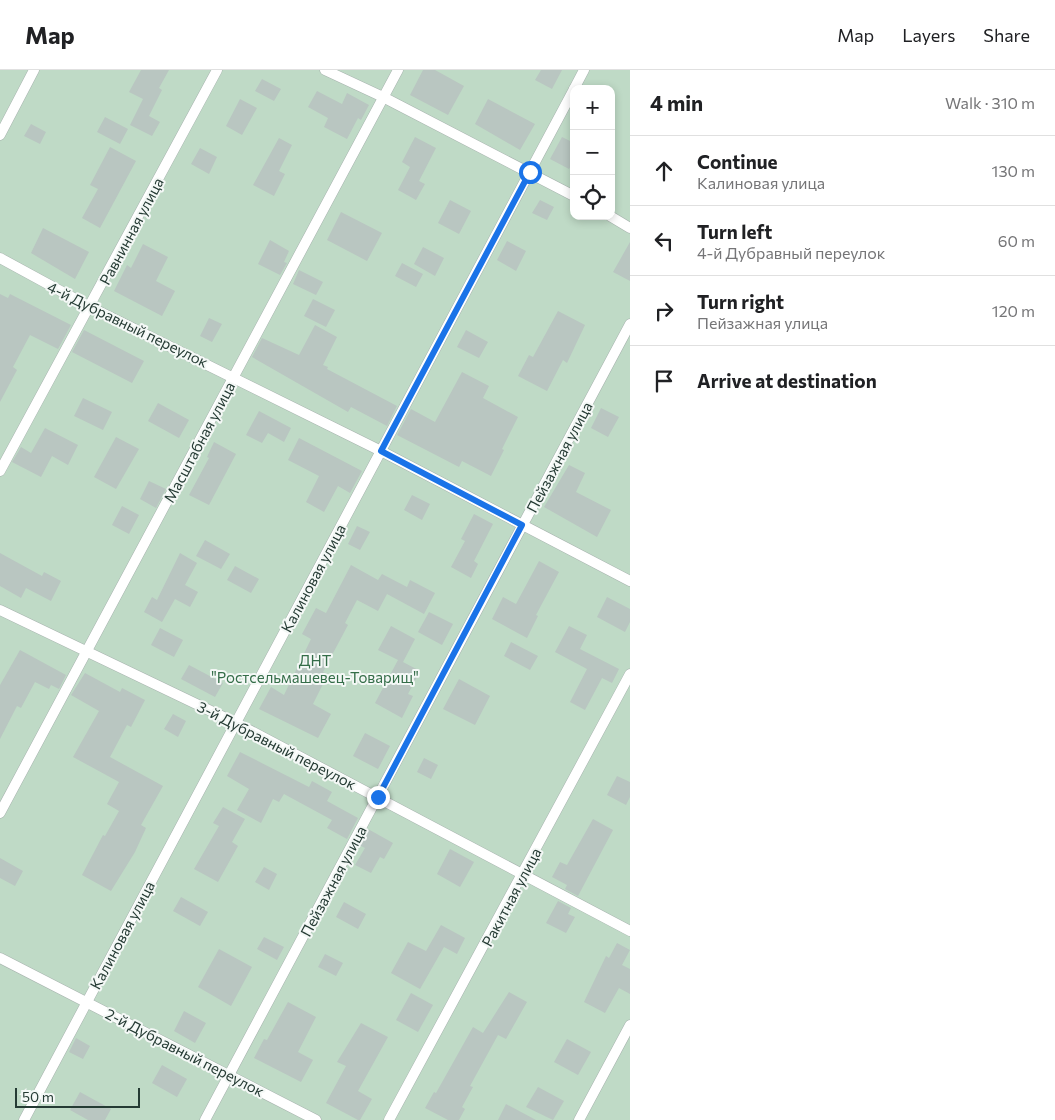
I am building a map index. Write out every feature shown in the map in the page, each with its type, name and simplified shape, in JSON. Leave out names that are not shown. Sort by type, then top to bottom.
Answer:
[{"type":"lane","points":[[0,135],[34,70]]},
{"type":"lane","name":"Равнинная улица","points":[[0,471],[217,70]]},
{"type":"lane","points":[[325,70],[383,97],[570,194]]},
{"type":"lane","name":"Масштабная улица","points":[[0,814],[398,70]]},
{"type":"lane","name":"Калиновая улица","points":[[576,85],[584,70]]},
{"type":"lane","name":"Калиновая улица","points":[[24,1120],[570,97]]},
{"type":"lane","points":[[615,219],[630,228]]},
{"type":"lane","name":"4-й Дубравный переулок","points":[[0,258],[90,307],[234,376],[630,581]]},
{"type":"lane","name":"Пейзажная улица","points":[[205,1120],[630,324]]},
{"type":"lane","name":"3-й Дубравный переулок","points":[[0,610],[236,723],[630,931]]},
{"type":"lane","name":"Ракитная улица","points":[[389,1120],[630,674]]},
{"type":"lane","name":"2-й Дубравный переулок","points":[[0,958],[316,1120]]},
{"type":"lane","points":[[579,1120],[630,1025]]},
{"type":"green space","name":"ДНТ \"Ростсельмашевец-Товарищ\"","points":[[0,70],[630,70],[630,1120],[0,1120]]},
{"type":"building","points":[[141,70],[169,70],[159,88],[162,90],[149,116],[160,122],[152,136],[130,125],[143,99],[129,92]]},
{"type":"building","points":[[423,70],[435,70],[464,86],[448,115],[410,95]]},
{"type":"building","points":[[541,70],[562,70],[552,89],[535,80]]},
{"type":"building","points":[[262,79],[281,89],[274,101],[255,91]]},
{"type":"building","points":[[317,91],[342,104],[347,93],[369,105],[361,120],[358,118],[347,139],[324,127],[328,118],[308,107]]},
{"type":"building","points":[[240,99],[257,108],[242,135],[226,126]]},
{"type":"building","points":[[488,99],[535,124],[520,150],[475,124]]},
{"type":"building","points":[[105,117],[128,129],[120,144],[97,132]]},
{"type":"building","points":[[31,124],[46,132],[40,144],[24,136]]},
{"type":"building","points":[[415,137],[436,148],[419,181],[425,184],[416,200],[398,190],[410,167],[402,162]]},
{"type":"building","points":[[562,137],[570,141],[569,169],[550,159]]},
{"type":"building","points":[[279,138],[292,145],[279,171],[285,174],[274,196],[253,185]]},
{"type":"building","points":[[110,147],[136,161],[100,228],[82,218],[98,189],[90,185]]},
{"type":"building","points":[[200,148],[217,157],[209,174],[191,164]]},
{"type":"building","points":[[450,200],[471,211],[459,234],[438,223]]},
{"type":"building","points":[[540,200],[554,207],[547,220],[532,213]]},
{"type":"building","points":[[341,212],[382,233],[367,261],[327,240]]},
{"type":"building","points":[[43,228],[89,252],[75,279],[31,253]]},
{"type":"building","points":[[270,240],[289,251],[284,262],[287,263],[280,275],[258,264]]},
{"type":"building","points":[[507,241],[526,251],[516,271],[497,260]]},
{"type":"building","points":[[630,242],[630,281],[613,272]]},
{"type":"building","points":[[143,244],[168,257],[156,281],[175,291],[162,316],[114,291],[127,265],[131,268]]},
{"type":"building","points":[[423,247],[444,258],[435,276],[414,264]]},
{"type":"building","points":[[402,263],[423,274],[416,287],[395,276]]},
{"type":"building","points":[[299,270],[323,282],[316,295],[293,284]]},
{"type":"building","points":[[0,294],[8,298],[10,294],[71,325],[58,349],[30,335],[13,367],[17,370],[0,402]]},
{"type":"building","points":[[313,299],[335,310],[326,327],[304,316]]},
{"type":"building","points":[[558,311],[585,325],[567,363],[563,360],[547,391],[518,376],[529,355],[533,357]]},
{"type":"building","points":[[209,318],[222,324],[212,342],[200,336]]},
{"type":"building","points":[[315,325],[337,337],[323,365],[328,367],[327,369],[397,406],[387,426],[351,407],[348,412],[252,357],[262,338],[299,355]]},
{"type":"building","points":[[84,330],[144,361],[132,383],[72,352]]},
{"type":"building","points":[[466,330],[488,342],[479,358],[457,347]]},
{"type":"building","points":[[462,372],[489,386],[483,398],[518,417],[491,476],[462,461],[459,467],[397,435],[411,409],[435,422]]},
{"type":"building","points":[[83,398],[112,412],[103,430],[74,416]]},
{"type":"building","points":[[158,403],[189,420],[179,438],[148,421]]},
{"type":"building","points":[[601,408],[619,417],[608,437],[591,428]]},
{"type":"building","points":[[259,411],[291,428],[284,442],[268,433],[262,443],[246,435]]},
{"type":"building","points":[[45,428],[78,445],[68,465],[52,456],[41,477],[12,462],[21,447],[31,453]]},
{"type":"building","points":[[116,437],[139,449],[116,489],[94,477]]},
{"type":"building","points":[[299,438],[362,471],[350,493],[338,486],[324,512],[306,502],[319,476],[288,460]]},
{"type":"building","points":[[214,442],[236,454],[209,505],[189,495],[209,458],[207,457]]},
{"type":"building","points":[[569,465],[585,473],[576,492],[611,510],[597,537],[544,507]]},
{"type":"building","points":[[149,481],[166,489],[156,508],[140,499]]},
{"type":"building","points":[[412,495],[430,504],[422,520],[404,510]]},
{"type":"building","points":[[122,506],[139,515],[129,534],[112,525]]},
{"type":"building","points":[[474,514],[493,524],[474,561],[478,564],[471,578],[451,567],[465,541],[461,539]]},
{"type":"building","points":[[357,526],[370,532],[360,550],[348,544]]},
{"type":"building","points":[[205,540],[230,554],[221,569],[196,556]]},
{"type":"building","points":[[0,553],[42,576],[44,572],[61,581],[51,601],[26,588],[21,598],[0,586]]},
{"type":"building","points":[[180,553],[197,563],[185,585],[198,592],[190,607],[175,599],[162,622],[144,612],[152,597],[157,600]]},
{"type":"building","points":[[539,561],[559,572],[536,615],[538,616],[527,638],[492,619],[503,597],[516,604]]},
{"type":"building","points":[[351,565],[378,580],[382,574],[407,587],[410,580],[435,593],[424,614],[387,594],[378,611],[357,600],[345,623],[348,625],[323,672],[328,674],[313,704],[331,714],[318,738],[259,709],[271,687],[284,695],[311,639],[302,634],[316,608],[326,613]]},
{"type":"building","points":[[235,566],[259,579],[251,593],[227,580]]},
{"type":"building","points":[[607,597],[630,609],[630,622],[625,632],[597,617]]},
{"type":"building","points":[[429,612],[453,624],[442,645],[418,632]]},
{"type":"building","points":[[391,626],[415,639],[403,662],[420,671],[408,694],[413,696],[402,718],[375,703],[398,660],[378,650]]},
{"type":"building","points":[[569,626],[587,635],[580,649],[619,669],[612,683],[602,678],[585,710],[570,702],[587,669],[555,652]]},
{"type":"building","points":[[160,628],[183,640],[174,657],[151,645]]},
{"type":"building","points":[[511,642],[538,656],[530,670],[504,656]]},
{"type":"building","points":[[20,650],[66,675],[59,689],[51,685],[49,689],[35,682],[21,708],[17,706],[0,739],[0,685]]},
{"type":"building","points":[[189,665],[223,683],[215,697],[181,679]]},
{"type":"building","points":[[85,673],[120,692],[122,688],[145,700],[131,727],[127,725],[110,757],[163,786],[141,825],[146,828],[135,852],[111,891],[82,875],[103,835],[105,836],[119,811],[107,804],[119,782],[73,757],[99,711],[71,695]]},
{"type":"building","points":[[459,679],[490,696],[475,725],[443,709]]},
{"type":"building","points":[[173,714],[186,721],[178,737],[164,729]]},
{"type":"building","points":[[365,733],[390,746],[378,769],[353,756]]},
{"type":"building","points":[[240,752],[309,787],[312,781],[332,792],[327,801],[358,818],[347,839],[327,828],[332,820],[284,794],[279,802],[273,799],[261,823],[237,810],[249,789],[227,776]]},
{"type":"building","points":[[424,758],[438,765],[431,779],[417,772]]},
{"type":"building","points":[[617,776],[630,782],[630,797],[626,805],[607,795]]},
{"type":"building","points":[[223,807],[245,819],[232,842],[238,846],[218,882],[194,869],[219,826],[213,823]]},
{"type":"building","points":[[593,819],[613,830],[578,896],[565,889],[567,885],[552,877],[560,862],[567,865]]},
{"type":"building","points":[[368,829],[393,843],[384,859],[380,857],[371,873],[355,865],[365,848],[359,845]]},
{"type":"building","points":[[450,849],[474,862],[460,887],[437,874]]},
{"type":"building","points":[[0,858],[23,871],[15,886],[0,878]]},
{"type":"building","points":[[264,867],[277,874],[269,890],[255,882]]},
{"type":"building","points":[[181,897],[208,912],[200,926],[173,911]]},
{"type":"building","points":[[558,901],[571,908],[568,914],[575,917],[566,933],[546,923]]},
{"type":"building","points":[[344,902],[366,914],[358,929],[336,917]]},
{"type":"building","points":[[441,925],[465,938],[457,954],[444,947],[420,989],[391,973],[408,942],[426,951]]},
{"type":"building","points":[[264,937],[284,947],[277,960],[257,949]]},
{"type":"building","points":[[617,943],[630,950],[622,965],[630,969],[630,994],[619,988],[605,1013],[584,1002],[606,956],[609,958]]},
{"type":"building","points":[[219,949],[252,967],[231,1006],[198,987]]},
{"type":"building","points":[[325,954],[343,963],[336,976],[318,967]]},
{"type":"building","points":[[509,992],[527,1002],[506,1039],[498,1035],[470,1086],[473,1087],[462,1107],[465,1109],[459,1120],[448,1120],[425,1108],[434,1092],[436,1093],[473,1027],[483,1033]]},
{"type":"building","points":[[411,993],[433,1005],[418,1032],[396,1020]]},
{"type":"building","points":[[288,1002],[316,1017],[298,1052],[313,1060],[301,1082],[254,1058],[264,1039],[267,1040]]},
{"type":"building","points":[[184,1011],[206,1023],[195,1043],[174,1031]]},
{"type":"building","points":[[361,1023],[388,1037],[358,1091],[372,1099],[360,1120],[358,1120],[326,1103],[346,1066],[337,1062]]},
{"type":"building","points":[[76,1038],[90,1046],[83,1059],[69,1052]]},
{"type":"building","points":[[567,1039],[591,1052],[578,1075],[554,1062]]},
{"type":"building","points":[[162,1065],[187,1079],[177,1097],[152,1083]]},
{"type":"building","points":[[538,1087],[564,1101],[553,1120],[526,1107]]},
{"type":"building","points":[[80,1092],[111,1109],[105,1120],[88,1120],[70,1110]]},
{"type":"building","points":[[506,1104],[536,1120],[498,1120]]},
{"type":"route","points":[[378,797],[522,525],[381,451],[530,172]]}]
